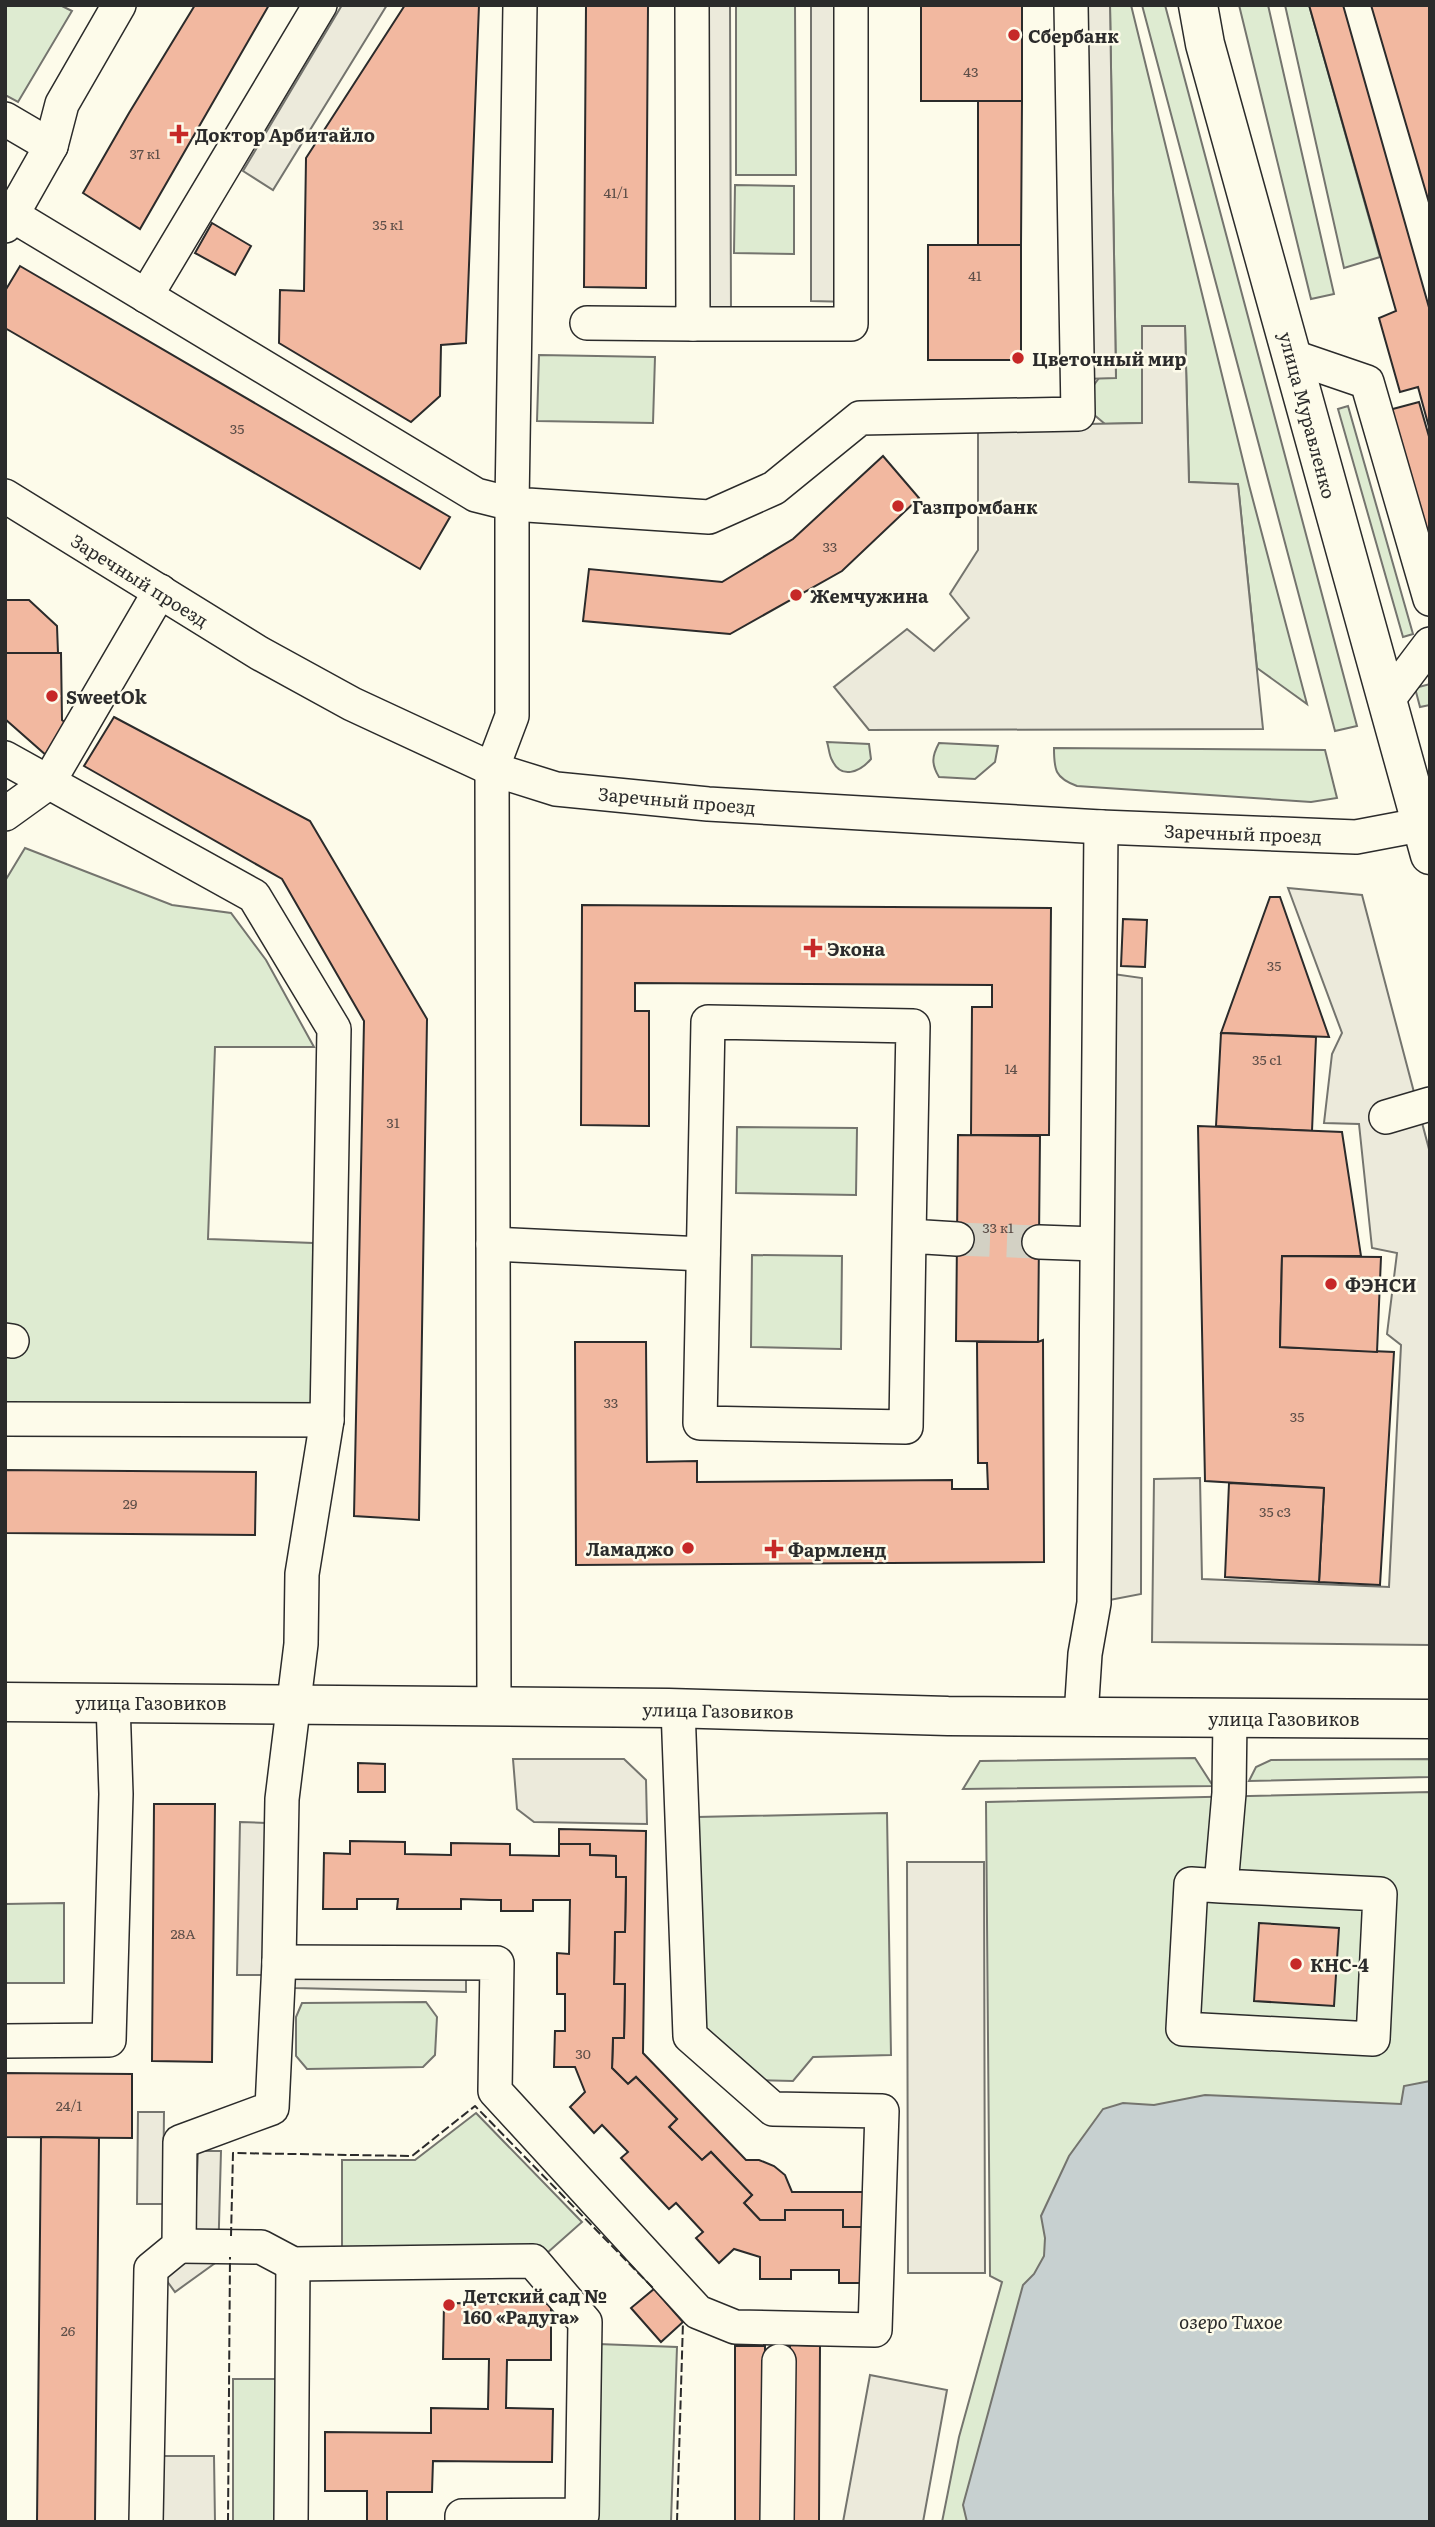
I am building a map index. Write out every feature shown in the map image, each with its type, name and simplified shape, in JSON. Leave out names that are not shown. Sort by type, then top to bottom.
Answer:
[{"type":"main road","name":"улица Муравленко","points":[[1198,5],[1205,44],[1291,356],[1427,834]]},
{"type":"main road","name":"улица Газовиков","points":[[5,1702],[678,1708],[948,1716],[1430,1719]]},
{"type":"street","points":[[119,5],[62,104],[51,146],[8,221],[146,296],[477,495],[512,504],[709,517],[774,488],[860,418],[1078,414],[1071,5]]},
{"type":"street","points":[[146,296],[320,5]]},
{"type":"street","points":[[494,1706],[492,769],[512,716],[512,504],[520,5]]},
{"type":"street","points":[[692,5],[693,324]]},
{"type":"street","points":[[587,323],[851,324],[851,5]]},
{"type":"street","points":[[5,119],[51,146]]},
{"type":"street","points":[[1291,356],[1367,382],[1430,599]]},
{"type":"street","name":"Заречный проезд","points":[[5,496],[259,653],[352,704],[492,769],[556,789],[708,804],[1101,827],[1356,837],[1427,834]]},
{"type":"street","points":[[5,814],[47,783],[160,591]]},
{"type":"street","points":[[1387,701],[1430,644]]},
{"type":"street","points":[[5,758],[254,896],[334,1029],[327,1420],[302,1574],[301,1644],[282,1799],[279,1962],[272,2108],[180,2142],[179,2246]]},
{"type":"street","points":[[1081,1716],[1085,1654],[1094,1603],[1101,827]]},
{"type":"street","points":[[708,1022],[913,1026],[909,1236],[906,1427],[700,1423],[708,1022]]},
{"type":"street","points":[[1386,1117],[1430,1104]]},
{"type":"street","points":[[909,1236],[957,1239]]},
{"type":"street","points":[[1039,1242],[1096,1244]]},
{"type":"street","points":[[493,1244],[703,1254]]},
{"type":"street","points":[[5,1419],[327,1420]]},
{"type":"street","points":[[5,2041],[109,2040],[116,1794],[113,1702]]},
{"type":"street","points":[[279,1962],[497,1963],[495,2091],[698,2312],[735,2327],[875,2330],[882,2111],[773,2109],[690,2036],[678,1708]]},
{"type":"street","points":[[1221,1886],[1229,1793],[1230,1718]]},
{"type":"street","points":[[1191,1884],[1221,1886],[1380,1894],[1373,2039],[1184,2029],[1191,1884]]},
{"type":"street","points":[[146,2522],[151,2269],[179,2246],[261,2247],[293,2264],[533,2261],[585,2322],[582,2515],[462,2516],[462,2522]]},
{"type":"street","points":[[291,2522],[293,2264]]},
{"type":"street","points":[[777,2522],[779,2361]]},
{"type":"green space","points":[[5,5],[60,5],[72,11],[18,102],[5,95]]},
{"type":"green space","points":[[736,5],[795,5],[796,175],[736,175]]},
{"type":"green space","points":[[1110,5],[1131,5],[1249,485],[1307,704],[1257,668],[1238,485],[1189,482],[1185,326],[1142,326],[1142,423],[1105,424],[1086,408],[1086,396],[1099,378],[1116,378]]},
{"type":"green space","points":[[1142,5],[1165,5],[1357,726],[1335,731]]},
{"type":"green space","points":[[1239,5],[1268,5],[1334,294],[1311,299]]},
{"type":"green space","points":[[1285,5],[1309,5],[1380,257],[1344,268]]},
{"type":"green space","points":[[735,185],[794,186],[794,254],[734,253]]},
{"type":"green space","points":[[539,355],[655,357],[653,423],[537,421]]},
{"type":"green space","points":[[1348,406],[1413,634],[1403,637],[1338,409]]},
{"type":"green space","points":[[1430,684],[1430,705],[1420,707],[1415,688]]},
{"type":"green space","points":[[827,742],[869,744],[871,759],[856,770],[845,772],[836,766],[831,758]]},
{"type":"green space","points":[[939,743],[998,746],[995,762],[975,779],[939,777],[933,760]]},
{"type":"green space","points":[[1054,748],[1325,750],[1337,798],[1311,802],[1077,786],[1064,780],[1057,772]]},
{"type":"green space","points":[[25,848],[172,905],[231,913],[266,960],[314,1047],[215,1047],[208,1239],[313,1243],[312,1407],[5,1406],[5,881]]},
{"type":"green space","points":[[737,1127],[857,1128],[856,1195],[736,1193]]},
{"type":"green space","points":[[752,1255],[842,1256],[841,1349],[751,1347]]},
{"type":"green space","points":[[1195,1758],[1213,1786],[963,1789],[980,1761]]},
{"type":"green space","points":[[1430,1759],[1430,1777],[1249,1781],[1256,1767],[1271,1760]]},
{"type":"green space","points":[[1430,1792],[1430,2522],[942,2522],[959,2437],[1002,2282],[990,2276],[986,1802]]},
{"type":"green space","points":[[887,1813],[891,2055],[813,2057],[793,2081],[752,2080],[700,2031],[697,1817]]},
{"type":"green space","points":[[64,1903],[64,1983],[5,1983],[5,1904]]},
{"type":"green space","points":[[426,2002],[437,2017],[435,2055],[423,2067],[307,2069],[296,2056],[296,2017],[302,2003]]},
{"type":"green space","points":[[476,2113],[582,2222],[547,2253],[342,2252],[342,2160],[415,2160]]},
{"type":"green space","points":[[598,2344],[677,2347],[671,2522],[592,2522]]},
{"type":"green space","points":[[233,2379],[281,2379],[280,2522],[233,2522]]},
{"type":"shaded area","points":[[342,5],[387,5],[273,190],[243,171]]},
{"type":"shaded area","points":[[692,5],[730,5],[731,314],[693,314]]},
{"type":"shaded area","points":[[811,5],[851,5],[851,302],[811,301]]},
{"type":"shaded area","points":[[1079,5],[1110,5],[1116,378],[1084,379]]},
{"type":"shaded area","points":[[1142,326],[1185,326],[1189,482],[1238,484],[1263,729],[869,730],[834,687],[907,629],[934,651],[969,618],[950,594],[978,550],[978,426],[1142,423]]},
{"type":"shaded area","points":[[1288,888],[1362,895],[1430,1153],[1430,1645],[1152,1642],[1154,1479],[1200,1478],[1202,1579],[1389,1587],[1401,1345],[1387,1334],[1397,1253],[1372,1248],[1359,1124],[1324,1123],[1332,1054],[1342,1033]]},
{"type":"shaded area","points":[[1099,972],[1142,978],[1141,1594],[1094,1603]]},
{"type":"shaded area","points":[[513,1759],[624,1759],[646,1780],[647,1824],[534,1822],[517,1809]]},
{"type":"shaded area","points":[[240,1822],[266,1823],[263,1975],[237,1975]]},
{"type":"shaded area","points":[[907,1862],[984,1862],[985,2273],[908,2273]]},
{"type":"shaded area","points":[[294,1967],[466,1972],[466,1992],[294,1988]]},
{"type":"shaded area","points":[[138,2112],[164,2112],[163,2204],[137,2204]]},
{"type":"shaded area","points":[[198,2151],[221,2151],[218,2261],[175,2292],[161,2273],[194,2250]]},
{"type":"shaded area","points":[[870,2375],[947,2390],[923,2522],[843,2522]]},
{"type":"shaded area","points":[[155,2456],[214,2456],[215,2522],[155,2522]]},
{"type":"water","name":"озеро Тихое","points":[[1430,2081],[1430,2522],[967,2522],[963,2505],[1023,2285],[1034,2274],[1044,2256],[1045,2238],[1041,2216],[1069,2156],[1103,2109],[1123,2103],[1154,2105],[1205,2095],[1401,2104],[1404,2086]]},
{"type":"building","points":[[195,5],[269,5],[140,229],[83,193]]},
{"type":"building","points":[[405,5],[479,5],[466,343],[441,345],[440,396],[411,422],[279,343],[280,290],[304,291],[306,158]]},
{"type":"building","points":[[586,5],[648,5],[646,288],[584,287]]},
{"type":"building","points":[[921,5],[1022,5],[1022,101],[921,101]]},
{"type":"building","points":[[1309,5],[1343,5],[1430,311],[1430,431],[1418,387],[1400,392],[1379,318],[1396,311]]},
{"type":"building","points":[[1371,5],[1430,5],[1430,206]]},
{"type":"building","points":[[978,101],[1022,101],[1021,245],[978,245]]},
{"type":"building","points":[[212,223],[251,246],[235,275],[195,253]]},
{"type":"building","points":[[928,245],[1021,245],[1021,360],[928,360]]},
{"type":"building","points":[[20,266],[450,517],[420,569],[5,328],[5,291]]},
{"type":"building","points":[[1419,402],[1430,440],[1430,559],[1389,410]]},
{"type":"building","points":[[883,456],[919,498],[842,571],[730,634],[583,621],[589,569],[722,582],[793,539]]},
{"type":"building","points":[[5,600],[29,600],[57,626],[58,653],[5,653]]},
{"type":"building","points":[[5,653],[61,653],[62,720],[71,727],[47,756],[5,719]]},
{"type":"building","points":[[114,717],[310,821],[427,1019],[419,1520],[354,1516],[364,1021],[282,879],[84,766]]},
{"type":"building","points":[[1270,897],[1280,897],[1329,1037],[1221,1033]]},
{"type":"building","points":[[582,905],[1051,908],[1049,1135],[971,1135],[972,1007],[992,1007],[992,985],[635,983],[635,1011],[649,1011],[649,1126],[581,1125]]},
{"type":"building","points":[[1123,919],[1147,920],[1145,967],[1121,966]]},
{"type":"building","points":[[1221,1033],[1316,1037],[1312,1131],[1216,1126]]},
{"type":"building","points":[[1198,1126],[1342,1132],[1361,1256],[1282,1256],[1280,1347],[1394,1352],[1380,1585],[1319,1582],[1324,1488],[1205,1481]]},
{"type":"building","points":[[958,1135],[1040,1136],[1038,1342],[956,1341]]},
{"type":"building","name":"ФЭНСИ","points":[[1282,1256],[1381,1257],[1377,1352],[1280,1347]]},
{"type":"building","points":[[1043,1340],[1044,1562],[576,1565],[575,1342],[646,1342],[647,1462],[697,1461],[697,1482],[952,1480],[952,1489],[988,1489],[987,1463],[978,1463],[977,1342]]},
{"type":"building","points":[[5,1470],[256,1472],[255,1535],[5,1533]]},
{"type":"building","points":[[1229,1483],[1324,1488],[1319,1582],[1225,1577]]},
{"type":"building","points":[[358,1763],[385,1764],[385,1792],[358,1792]]},
{"type":"building","points":[[154,1804],[215,1804],[212,2062],[152,2061]]},
{"type":"building","points":[[559,1829],[646,1831],[643,2053],[746,2160],[759,2160],[774,2166],[785,2175],[792,2192],[866,2192],[866,2227],[843,2227],[843,2210],[785,2210],[785,2220],[760,2220],[744,2203],[752,2195],[711,2152],[702,2160],[669,2127],[677,2119],[636,2077],[628,2084],[612,2068],[613,2038],[624,2038],[625,1984],[614,1984],[615,1932],[625,1932],[626,1877],[616,1877],[616,1856],[590,1855],[590,1844],[559,1844]]},
{"type":"building","points":[[350,1841],[405,1842],[405,1854],[451,1855],[451,1843],[510,1844],[510,1855],[559,1856],[559,1844],[590,1844],[590,1855],[616,1856],[616,1877],[626,1877],[625,1932],[615,1932],[614,1984],[625,1984],[624,2038],[613,2038],[612,2068],[628,2084],[636,2077],[677,2119],[669,2127],[702,2160],[711,2152],[752,2195],[744,2203],[760,2220],[785,2220],[785,2210],[843,2210],[843,2227],[866,2227],[861,2283],[839,2283],[839,2270],[791,2270],[791,2279],[760,2279],[760,2257],[734,2249],[719,2263],[696,2238],[703,2232],[676,2203],[669,2209],[621,2158],[628,2152],[602,2125],[594,2133],[570,2107],[585,2092],[575,2067],[554,2067],[555,2031],[565,2031],[565,1994],[557,1994],[557,1953],[569,1954],[570,1900],[533,1900],[533,1911],[501,1911],[501,1900],[461,1899],[461,1909],[397,1909],[398,1899],[357,1899],[357,1909],[323,1909],[324,1853],[350,1854]]},
{"type":"building","name":"КНС-4","points":[[1259,1923],[1339,1928],[1334,2006],[1254,2001]]},
{"type":"building","points":[[5,2073],[132,2074],[132,2138],[5,2137]]},
{"type":"building","points":[[41,2137],[99,2138],[95,2522],[37,2522]]},
{"type":"building","points":[[654,2289],[683,2322],[661,2342],[631,2308]]},
{"type":"building","points":[[444,2303],[551,2304],[551,2360],[507,2360],[506,2408],[553,2409],[552,2462],[433,2461],[432,2492],[387,2492],[387,2522],[367,2522],[367,2491],[325,2491],[325,2432],[431,2433],[431,2408],[488,2409],[489,2359],[443,2359]]},
{"type":"building","points":[[790,2345],[820,2346],[819,2522],[790,2522]]},
{"type":"building","points":[[735,2346],[765,2346],[764,2522],[735,2522]]},
{"type":"tunnel","points":[[957,1239],[1039,1242]]},
{"type":"fence","points":[[231,2236],[233,2153],[412,2156],[475,2106],[654,2289]]},
{"type":"fence","points":[[228,2522],[230,2257]]},
{"type":"fence","points":[[677,2522],[683,2322]]},
{"type":"place","name":"Сбербанк","points":[[1014,35]]},
{"type":"place","name":"Доктор Арбитайло","points":[[179,134]]},
{"type":"place","name":"Цветочный мир","points":[[1018,358]]},
{"type":"place","name":"Газпромбанк","points":[[898,506]]},
{"type":"place","name":"Жемчужина","points":[[796,595]]},
{"type":"place","name":"SweetOk","points":[[52,696]]},
{"type":"place","name":"Экона","points":[[813,948]]},
{"type":"place","name":"ФЭНСИ","points":[[1331,1284]]},
{"type":"place","name":"Ламаджо","points":[[688,1548]]},
{"type":"place","name":"Фармленд","points":[[774,1549]]},
{"type":"place","name":"КНС-4","points":[[1296,1964]]},
{"type":"place","name":"Детский сад № 160 «Радуга»","points":[[449,2305]]}]
